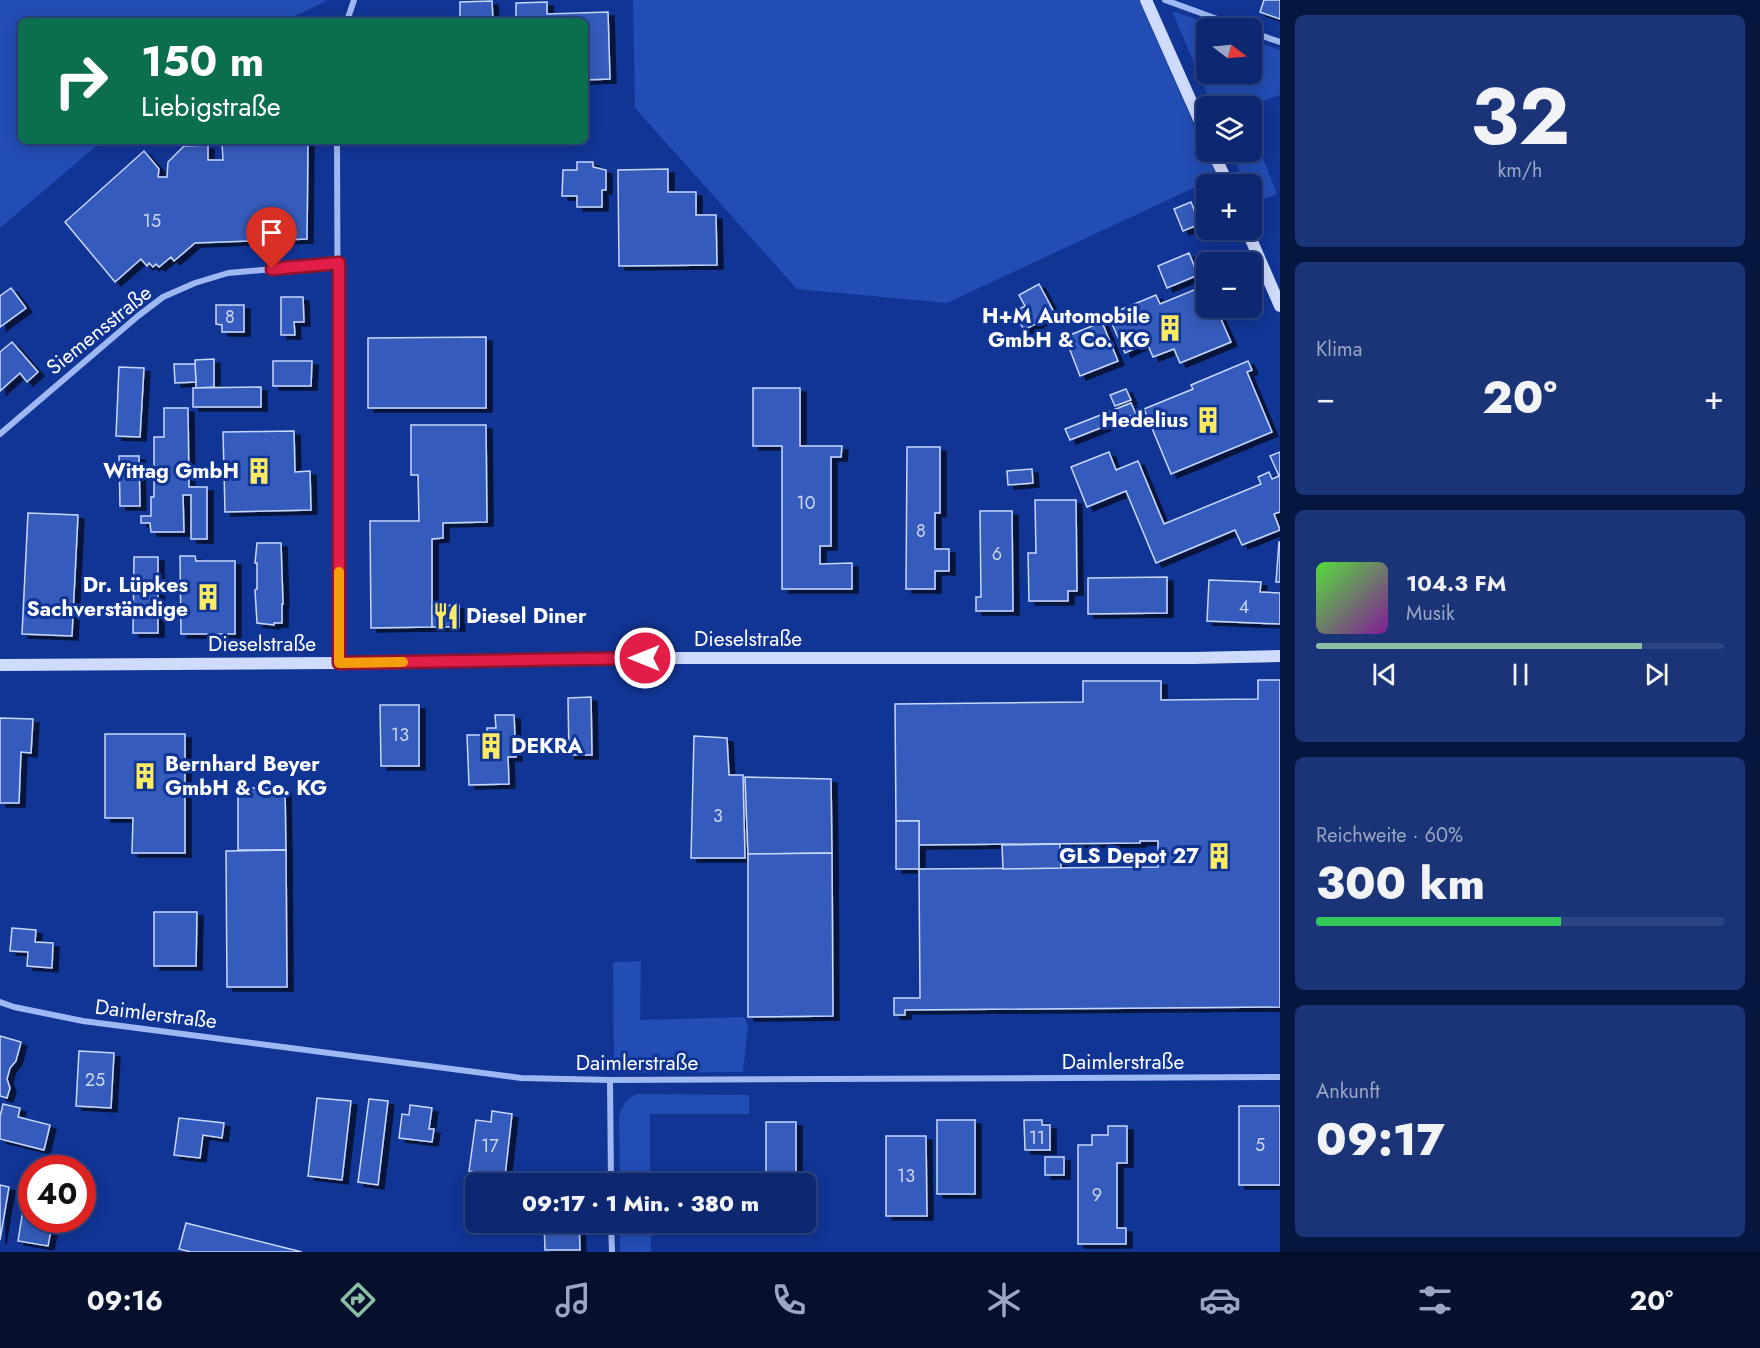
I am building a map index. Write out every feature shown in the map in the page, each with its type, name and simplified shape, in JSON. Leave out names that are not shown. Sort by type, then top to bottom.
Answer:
[{"type":"street","points":[[348,18],[354,0]]},
{"type":"street","points":[[1146,0],[1196,112]]},
{"type":"street","points":[[1165,0],[1214,18]]},
{"type":"street","points":[[1262,36],[1280,42]]},
{"type":"street","points":[[337,144],[339,663]]},
{"type":"street","points":[[1251,240],[1280,306]]},
{"type":"street","name":"Siemensstraße","points":[[0,434],[138,316],[164,297],[195,283],[228,273],[339,263]]},
{"type":"street","name":"Dieselstraße","points":[[0,665],[339,663],[599,658],[1280,656]]},
{"type":"street","name":"Daimlerstraße","points":[[0,1002],[14,1008],[83,1021],[521,1078],[610,1080],[1280,1077]]},
{"type":"street","points":[[610,1080],[611,1173]]},
{"type":"street","points":[[611,1233],[612,1252]]},
{"type":"shaded area","points":[[0,0],[328,0],[291,18],[18,18],[18,144],[98,144],[0,228]]},
{"type":"shaded area","points":[[633,0],[1139,0],[1196,129],[1196,162],[1210,162],[1216,174],[1196,174],[1196,187],[947,303],[797,289],[635,108]]},
{"type":"shaded area","points":[[1172,11],[1196,19],[1196,68]]},
{"type":"shaded area","points":[[1262,44],[1280,50],[1280,95],[1262,101],[1262,96],[1208,96],[1203,84],[1262,84]]},
{"type":"shaded area","points":[[1262,155],[1277,194],[1262,200],[1262,174],[1241,174],[1235,162],[1262,162]]},
{"type":"shaded area","points":[[641,961],[640,1020],[744,1017],[748,1026],[743,1072],[614,1073],[613,962]]},
{"type":"shaded area","points":[[637,1094],[749,1095],[749,1114],[650,1114],[650,1173],[620,1173],[619,1116],[630,1098]]},
{"type":"shaded area","points":[[620,1233],[651,1233],[651,1252],[620,1252]]},
{"type":"building","points":[[1264,0],[1280,0],[1280,19],[1260,12]]},
{"type":"building","points":[[492,1],[493,18],[460,18],[460,2]]},
{"type":"building","points":[[547,2],[547,14],[608,12],[610,79],[588,80],[588,18],[516,18],[516,3]]},
{"type":"building","points":[[222,144],[308,144],[307,239],[195,243],[174,261],[171,257],[159,267],[156,264],[153,267],[149,263],[147,266],[141,259],[115,282],[65,222],[144,151],[159,169],[158,177],[167,177],[168,162],[184,146],[208,145],[208,160],[223,160]]},
{"type":"building","points":[[577,162],[593,162],[593,167],[606,170],[606,190],[602,190],[602,207],[577,207],[577,196],[562,196],[563,170],[577,170]]},
{"type":"building","points":[[668,169],[668,192],[696,192],[696,215],[716,215],[717,265],[619,266],[618,170]]},
{"type":"building","points":[[1191,202],[1196,214],[1196,226],[1183,231],[1174,209]]},
{"type":"building","points":[[1189,253],[1196,276],[1167,288],[1158,266]]},
{"type":"building","points":[[1039,284],[1055,314],[1024,330],[1014,312],[1025,306],[1019,295]]},
{"type":"building","points":[[11,288],[26,308],[0,327],[0,296]]},
{"type":"building","name":"H+M Automobile GmbH & Co. KG","points":[[1196,289],[1196,318],[1220,318],[1231,342],[1180,363],[1174,349],[1153,357],[1147,343],[1125,353],[1108,315],[1156,295],[1160,304]]},
{"type":"building","points":[[281,297],[303,297],[304,322],[294,322],[295,335],[281,335]]},
{"type":"building","points":[[216,305],[244,305],[244,332],[222,332],[222,325],[216,324]]},
{"type":"building","points":[[1102,322],[1118,361],[1080,376],[1065,337]]},
{"type":"building","points":[[486,337],[486,408],[368,408],[368,338]]},
{"type":"building","points":[[12,342],[38,372],[27,382],[20,373],[0,391],[0,352]]},
{"type":"building","points":[[214,359],[214,387],[196,388],[195,360]]},
{"type":"building","points":[[273,361],[312,361],[311,386],[273,386]]},
{"type":"building","name":"Hedelius","points":[[1248,361],[1252,370],[1247,372],[1272,432],[1171,474],[1144,409],[1193,389],[1191,385]]},
{"type":"building","points":[[174,364],[195,364],[196,382],[175,383]]},
{"type":"building","points":[[119,367],[144,368],[140,437],[116,436]]},
{"type":"building","points":[[261,387],[261,407],[193,407],[193,388]]},
{"type":"building","points":[[753,388],[800,388],[800,446],[842,446],[841,457],[831,457],[831,546],[820,546],[820,564],[852,563],[852,589],[782,589],[782,446],[753,446]]},
{"type":"building","points":[[1126,389],[1131,400],[1115,406],[1110,395]]},
{"type":"building","points":[[1131,403],[1136,414],[1070,440],[1065,429]]},
{"type":"building","points":[[164,408],[188,408],[189,487],[207,487],[207,539],[191,539],[191,495],[183,495],[184,532],[151,532],[150,523],[141,523],[141,516],[151,516],[151,497],[154,497],[154,437],[164,437]]},
{"type":"building","points":[[411,425],[486,425],[487,522],[443,523],[443,538],[432,539],[432,627],[371,628],[370,521],[419,521],[418,475],[411,475]]},
{"type":"building","name":"Wittag GmbH","points":[[294,431],[295,472],[310,471],[311,510],[225,512],[223,432]]},
{"type":"building","points":[[907,447],[940,447],[940,513],[935,513],[935,549],[949,549],[949,571],[935,571],[935,589],[906,589]]},
{"type":"building","points":[[1109,452],[1116,470],[1138,461],[1164,524],[1261,484],[1258,477],[1269,472],[1272,479],[1279,476],[1270,456],[1280,452],[1280,512],[1274,514],[1280,530],[1242,545],[1235,530],[1156,563],[1126,491],[1087,507],[1071,467]]},
{"type":"building","points":[[119,456],[139,456],[140,506],[120,506]]},
{"type":"building","points":[[1032,469],[1033,483],[1008,485],[1007,471]]},
{"type":"building","points":[[1035,500],[1076,500],[1077,591],[1068,591],[1068,601],[1029,601],[1028,553],[1036,553]]},
{"type":"building","points":[[980,511],[1012,511],[1013,611],[976,611],[976,597],[981,597]]},
{"type":"building","points":[[28,513],[78,515],[72,636],[22,634]]},
{"type":"building","points":[[1279,542],[1280,582],[1276,582]]},
{"type":"building","points":[[257,543],[281,543],[282,623],[274,623],[274,625],[257,623],[255,590],[257,589],[257,563],[255,563]]},
{"type":"building","name":"Dr. Lüpkes Sachverständige","points":[[180,556],[195,556],[196,561],[235,561],[235,634],[181,634]]},
{"type":"building","points":[[134,557],[158,557],[158,633],[133,633]]},
{"type":"building","points":[[1167,577],[1167,613],[1088,614],[1088,578]]},
{"type":"building","points":[[1209,580],[1261,582],[1260,592],[1280,593],[1280,624],[1207,621]]},
{"type":"building","name":"Diesel Diner","points":[[459,605],[459,627],[432,627],[432,606]]},
{"type":"building","name":"GLS Depot 27","points":[[1258,680],[1280,680],[1280,1007],[905,1010],[905,1015],[894,1015],[894,998],[920,998],[919,869],[1158,867],[1158,841],[919,845],[919,821],[896,821],[895,704],[1083,702],[1083,681],[1161,681],[1161,700],[1258,699]]},
{"type":"building","points":[[591,697],[592,755],[569,755],[568,698]]},
{"type":"building","points":[[380,705],[419,705],[419,766],[381,766]]},
{"type":"building","name":"DEKRA","points":[[495,715],[514,715],[516,757],[508,757],[509,784],[469,785],[467,735],[487,735],[487,728],[496,728]]},
{"type":"building","points":[[0,718],[33,719],[31,753],[21,752],[19,803],[0,803]]},
{"type":"building","name":"Bernhard Beyer GmbH & Co. KG","points":[[105,734],[185,734],[185,853],[132,853],[133,818],[105,818]]},
{"type":"building","points":[[694,736],[727,738],[729,775],[743,775],[745,858],[691,858]]},
{"type":"building","points":[[745,777],[831,779],[832,853],[748,854]]},
{"type":"building","points":[[238,788],[285,788],[286,850],[238,850]]},
{"type":"building","points":[[896,821],[919,821],[919,869],[896,869]]},
{"type":"building","points":[[1060,844],[1061,868],[1003,869],[1002,845]]},
{"type":"building","points":[[286,850],[287,987],[227,987],[226,851]]},
{"type":"building","points":[[832,853],[833,1016],[748,1017],[748,854]]},
{"type":"building","points":[[154,912],[197,912],[196,966],[154,966]]},
{"type":"building","points":[[12,928],[36,930],[35,942],[53,943],[52,968],[27,966],[28,952],[10,951]]},
{"type":"building","points":[[0,1036],[21,1042],[16,1061],[10,1068],[7,1079],[10,1088],[7,1098],[0,1096]]},
{"type":"building","points":[[79,1051],[114,1053],[111,1108],[76,1106]]},
{"type":"building","points":[[317,1098],[351,1101],[342,1180],[308,1176]]},
{"type":"building","points":[[369,1099],[388,1101],[378,1185],[358,1182]]},
{"type":"building","points":[[3,1104],[20,1108],[18,1117],[50,1125],[44,1150],[0,1139],[0,1117]]},
{"type":"building","points":[[410,1105],[432,1108],[429,1129],[434,1129],[432,1142],[399,1138],[402,1114],[409,1115]]},
{"type":"building","points":[[1239,1106],[1280,1106],[1280,1185],[1239,1185]]},
{"type":"building","points":[[492,1111],[512,1114],[505,1173],[469,1171],[476,1120],[491,1122]]},
{"type":"building","points":[[179,1118],[224,1123],[222,1138],[203,1135],[200,1158],[174,1155]]},
{"type":"building","points":[[937,1120],[975,1120],[975,1194],[937,1194]]},
{"type":"building","points":[[1024,1120],[1042,1120],[1042,1125],[1050,1125],[1050,1150],[1025,1150]]},
{"type":"building","points":[[766,1122],[796,1122],[796,1173],[766,1173]]},
{"type":"building","points":[[1108,1126],[1127,1126],[1127,1163],[1117,1163],[1117,1228],[1126,1228],[1126,1244],[1078,1244],[1078,1145],[1092,1145],[1092,1135],[1108,1135]]},
{"type":"building","points":[[886,1136],[926,1136],[927,1216],[886,1216]]},
{"type":"building","points":[[1045,1157],[1064,1157],[1064,1175],[1045,1175]]},
{"type":"building","points":[[0,1185],[9,1187],[0,1240]]},
{"type":"building","points":[[186,1223],[302,1252],[191,1252],[179,1249]]},
{"type":"building","points":[[19,1233],[50,1233],[48,1246],[18,1241]]},
{"type":"building","points":[[544,1233],[579,1233],[580,1250],[545,1250]]},
{"type":"slow traffic","points":[[339,572],[339,663],[403,662]]},
{"type":"place","name":"H+M Automobile GmbH & Co. KG","points":[[1170,328]]},
{"type":"place","name":"Hedelius","points":[[1208,420]]},
{"type":"place","name":"Wittag GmbH","points":[[259,471]]},
{"type":"place","name":"Dr. Lüpkes Sachverständige","points":[[208,597]]},
{"type":"place","name":"Diesel Diner","points":[[446,616]]},
{"type":"place","name":"DEKRA","points":[[491,746]]},
{"type":"place","name":"Bernhard Beyer GmbH & Co. KG","points":[[145,776]]},
{"type":"place","name":"GLS Depot 27","points":[[1219,856]]},
{"type":"route","points":[[272,269],[339,263],[339,663],[645,658]]}]
